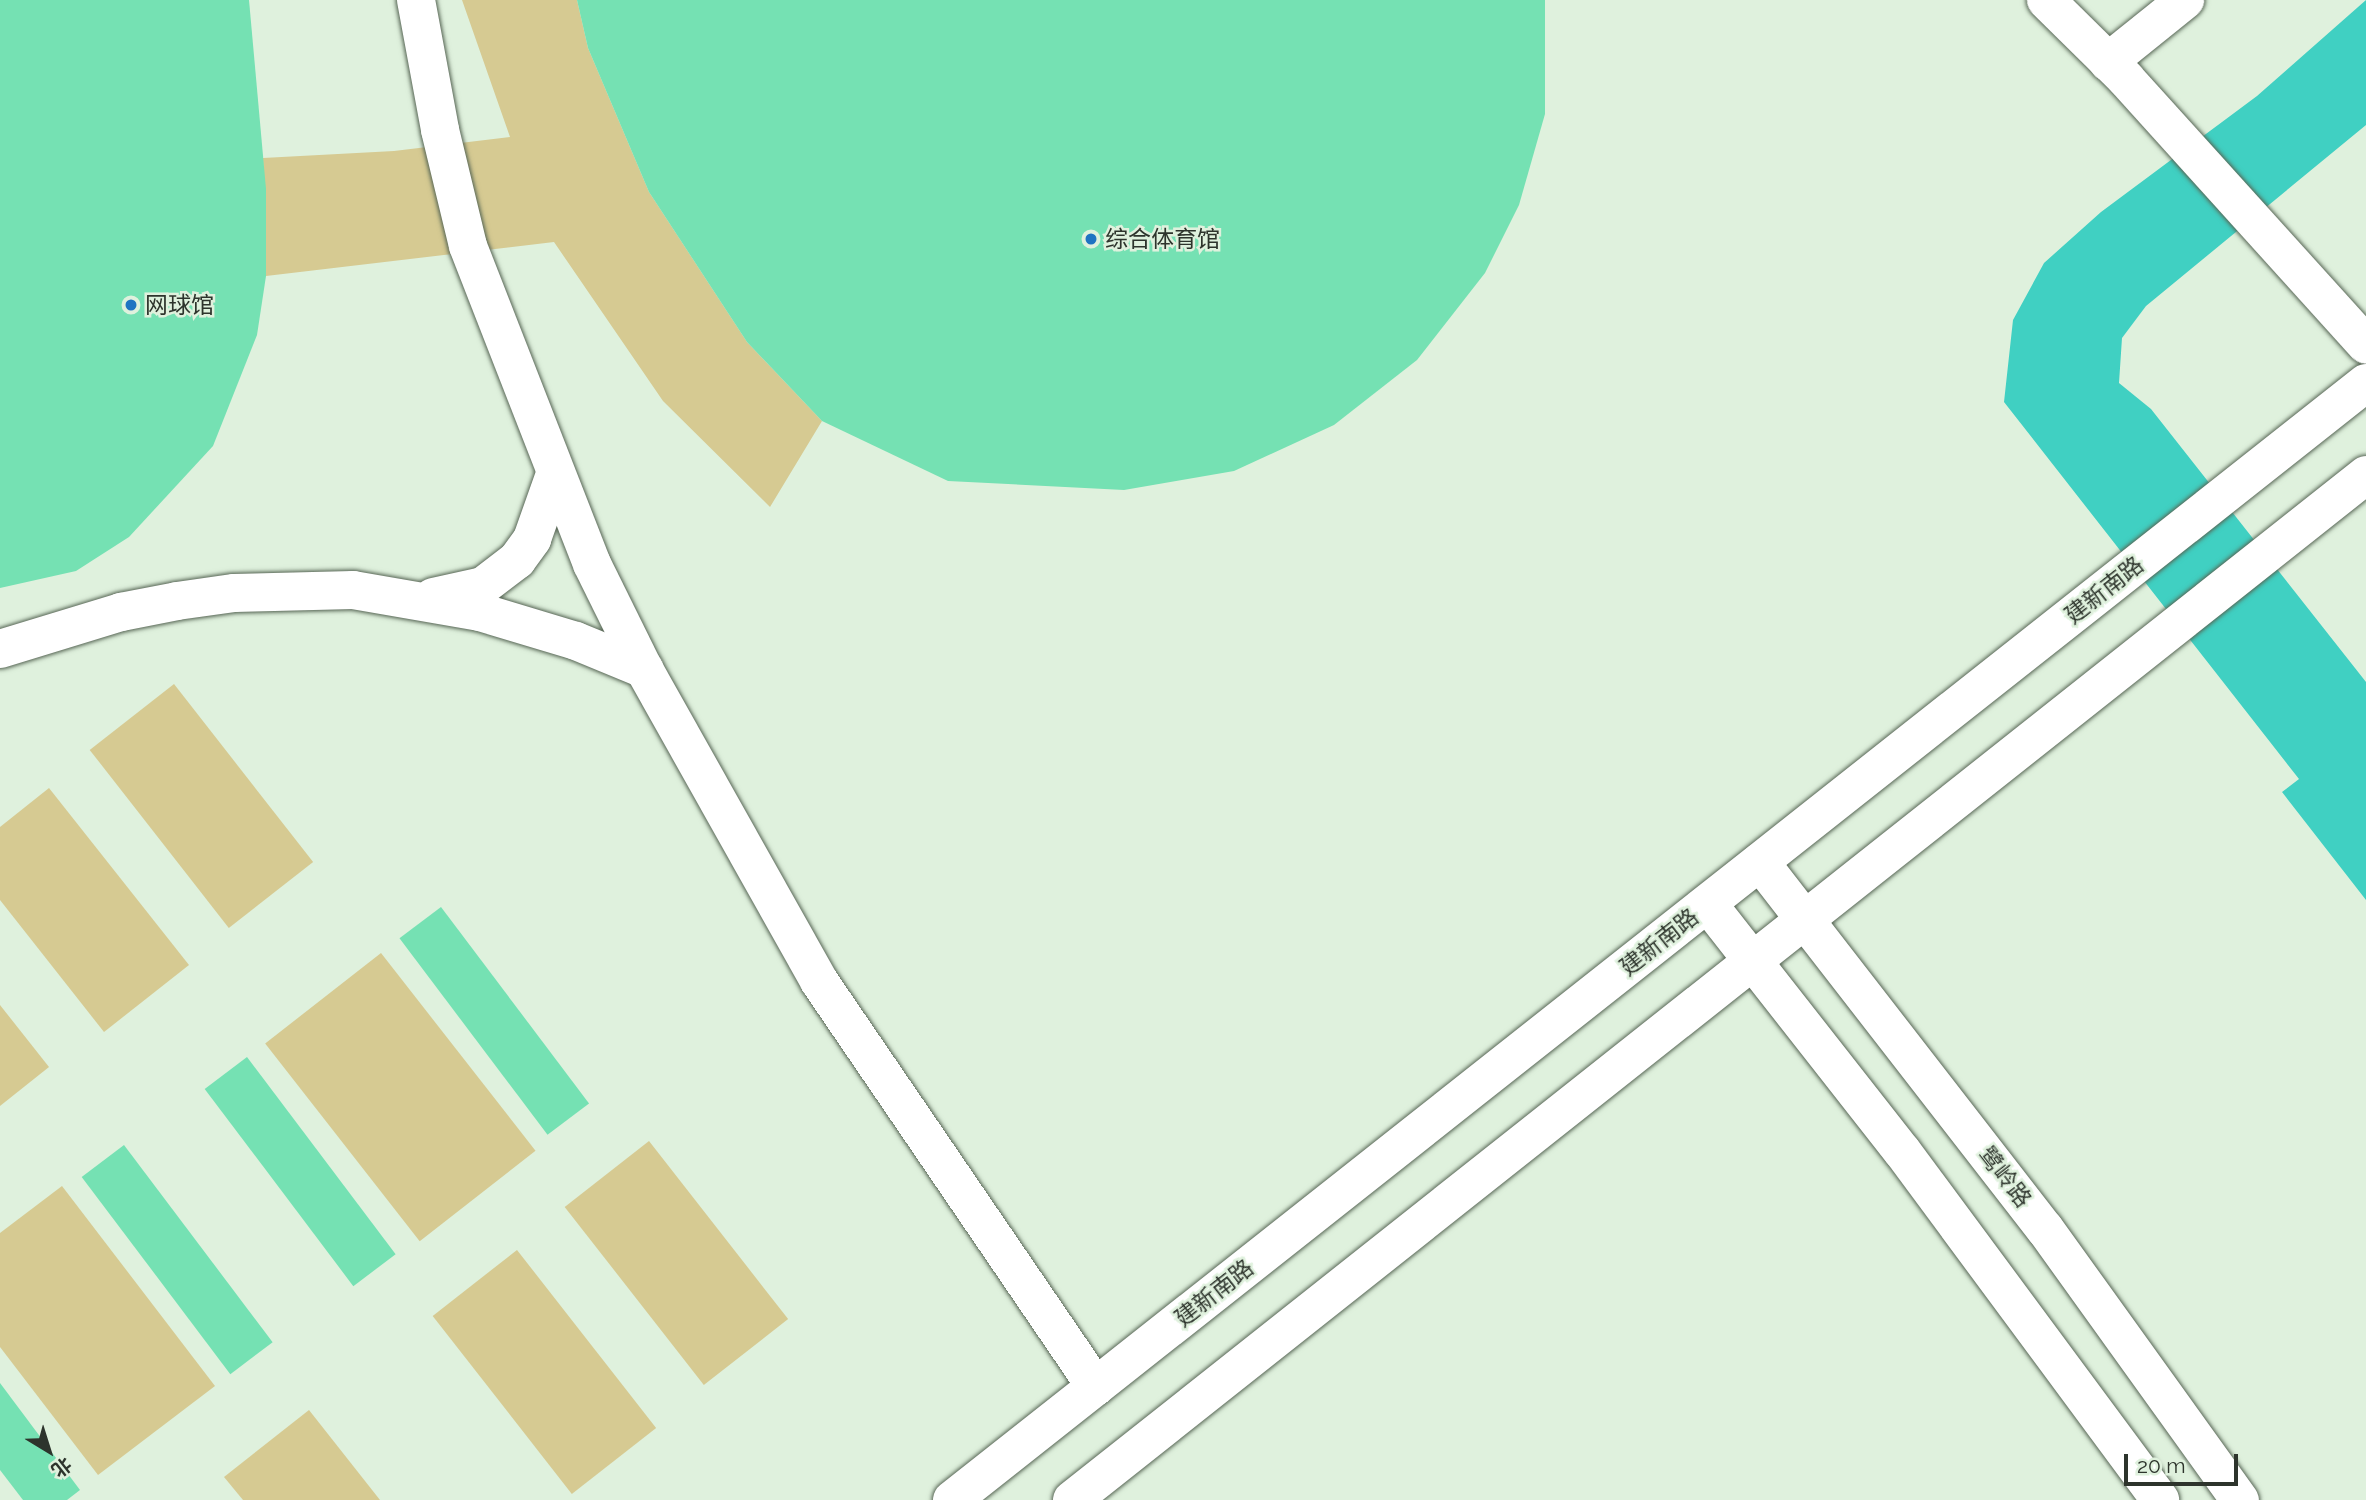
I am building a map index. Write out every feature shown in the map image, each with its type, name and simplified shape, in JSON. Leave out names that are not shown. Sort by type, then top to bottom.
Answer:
[{"type":"main road","points":[[416,0],[440,130],[468,246],[554,477],[644,669],[819,981],[1096,1387]]},
{"type":"main road","points":[[2046,0],[2117,70],[2366,345]]},
{"type":"main road","points":[[2117,70],[2185,0]]},
{"type":"main road","name":"建新南路","points":[[952,1500],[2366,383]]},
{"type":"main road","points":[[1072,1500],[2366,475]]},
{"type":"main road","points":[[421,599],[483,586],[517,560],[540,521],[554,477]]},
{"type":"main road","points":[[0,649],[121,612],[234,593],[353,590],[421,599],[576,641],[644,669]]},
{"type":"main road","name":"鹭岭路","points":[[1760,862],[2045,1229],[2240,1500]]},
{"type":"main road","points":[[1708,904],[1902,1151],[2160,1500]]},
{"type":"shaded area","points":[[462,0],[577,0],[588,48],[649,192],[747,342],[822,421],[770,507],[663,401],[554,242],[266,276],[263,158],[394,151],[510,137]]},
{"type":"shaded area","points":[[174,684],[313,862],[229,928],[90,750]]},
{"type":"shaded area","points":[[49,788],[189,965],[104,1032],[0,900],[0,827]]},
{"type":"shaded area","points":[[381,953],[536,1151],[420,1241],[265,1044]]},
{"type":"shaded area","points":[[0,1005],[49,1067],[0,1106]]},
{"type":"shaded area","points":[[649,1141],[788,1319],[704,1385],[565,1207]]},
{"type":"shaded area","points":[[62,1186],[215,1386],[98,1475],[0,1347],[0,1233]]},
{"type":"shaded area","points":[[517,1250],[656,1428],[572,1494],[433,1316]]},
{"type":"shaded area","points":[[309,1410],[380,1500],[243,1500],[224,1477]]},
{"type":"water","points":[[2366,0],[2366,125],[2146,306],[2122,338],[2119,383],[2151,409],[2366,682],[2366,900],[2282,792],[2299,779],[2004,402],[2013,320],[2044,263],[2101,212],[2257,96]]},
{"type":"building","name":"网球馆","points":[[0,0],[249,0],[266,189],[266,276],[257,335],[213,446],[129,537],[76,571],[0,588]]},
{"type":"building","name":"综合体育馆","points":[[577,0],[1545,0],[1545,114],[1519,205],[1485,273],[1417,360],[1334,425],[1234,471],[1124,490],[948,481],[822,421],[747,342],[649,192],[588,48]]},
{"type":"building","points":[[441,907],[589,1103],[548,1135],[399,938]]},
{"type":"building","points":[[247,1057],[396,1254],[353,1286],[205,1089]]},
{"type":"building","points":[[124,1145],[273,1342],[230,1374],[82,1177]]},
{"type":"building","points":[[0,1383],[80,1490],[67,1500],[23,1500],[0,1470]]},
{"type":"place","name":"综合体育馆","points":[[1091,239]]},
{"type":"place","name":"网球馆","points":[[131,305]]}]
